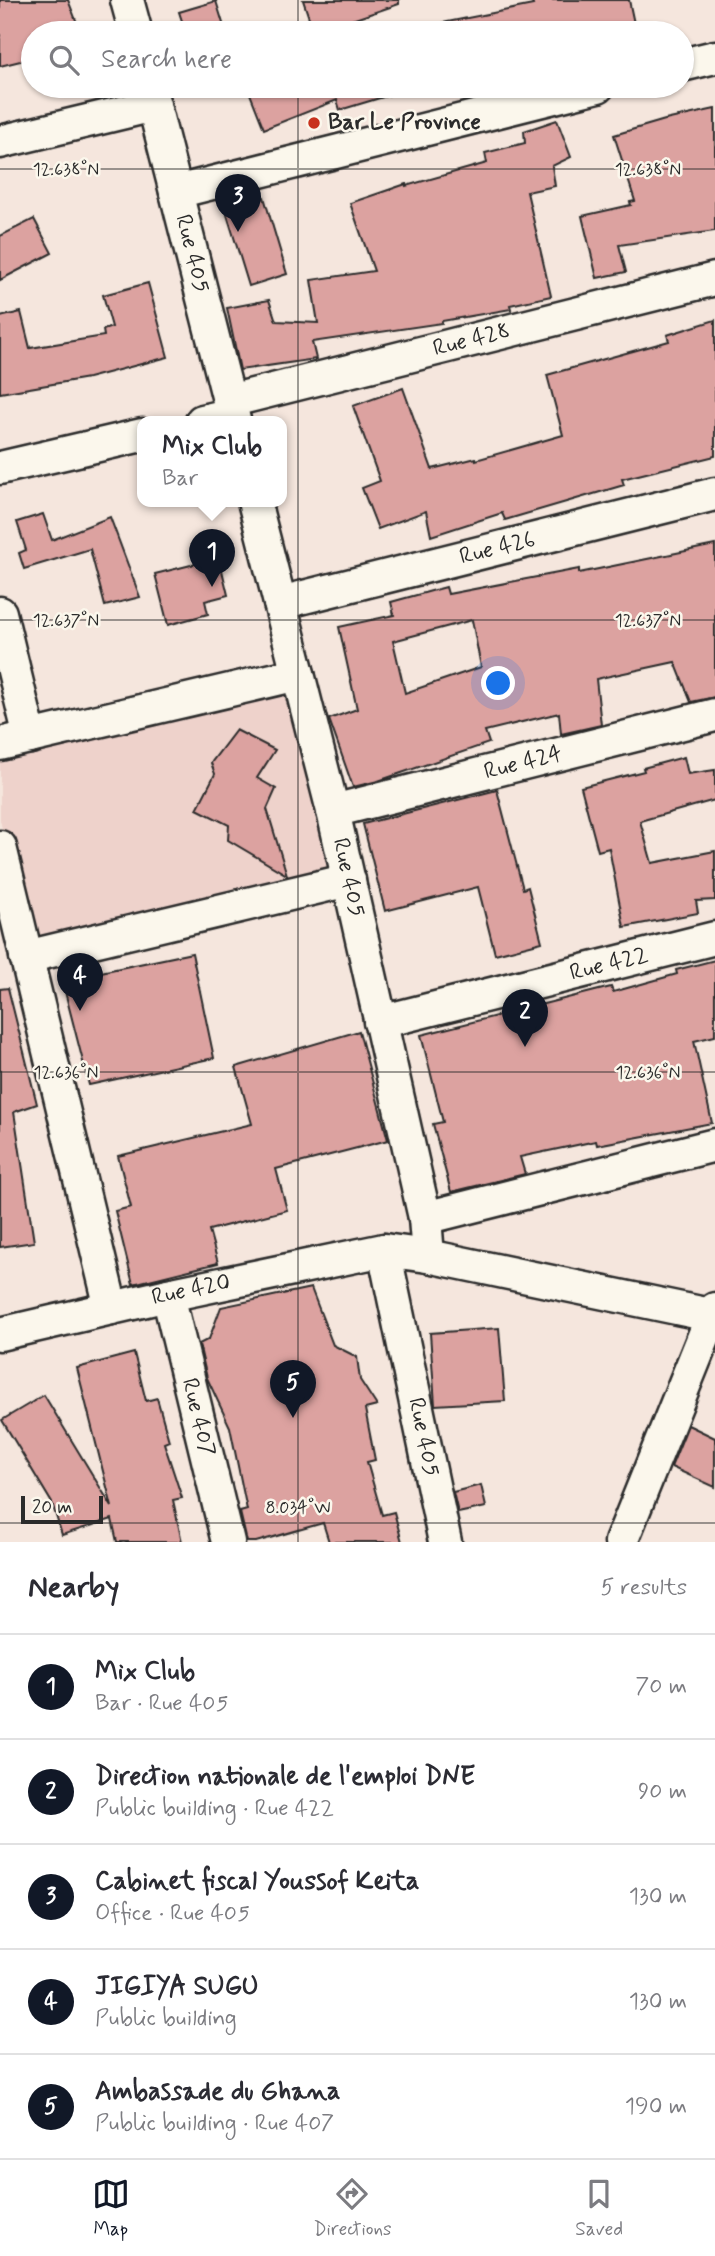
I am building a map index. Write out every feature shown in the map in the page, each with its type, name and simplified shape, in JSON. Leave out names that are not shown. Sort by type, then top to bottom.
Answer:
[{"type":"street","points":[[127,0],[133,21]]},
{"type":"street","points":[[694,62],[715,57]]},
{"type":"street","points":[[0,142],[142,98]]},
{"type":"street","name":"Rue 405","points":[[153,98],[232,412]]},
{"type":"street","points":[[176,192],[550,98]]},
{"type":"street","name":"Rue 428","points":[[232,412],[715,279]]},
{"type":"street","points":[[0,468],[137,436]]},
{"type":"street","name":"Rue 426","points":[[280,603],[715,494]]},
{"type":"street","name":"Rue 405","points":[[256,507],[349,880],[425,1218],[428,1256]]},
{"type":"street","points":[[0,613],[15,740],[298,674]]},
{"type":"street","name":"Rue 424","points":[[333,811],[715,715]]},
{"type":"street","points":[[0,848],[111,1308]]},
{"type":"street","points":[[26,957],[349,880]]},
{"type":"street","name":"Rue 422","points":[[380,1021],[715,938]]},
{"type":"street","points":[[425,1218],[715,1145]]},
{"type":"street","name":"Rue 405","points":[[384,1250],[445,1542]]},
{"type":"street","name":"Rue 420","points":[[0,1334],[168,1294],[384,1250],[428,1256],[714,1314]]},
{"type":"street","name":"Rue 407","points":[[168,1294],[228,1542]]},
{"type":"street","points":[[621,1542],[714,1314]]},
{"type":"shaded area","points":[[286,682],[336,875],[31,948],[0,820],[0,751]]},
{"type":"building","points":[[0,0],[68,0],[76,21],[21,21],[21,61],[0,66]]},
{"type":"building","points":[[303,0],[399,0],[399,4],[349,21],[310,21]]},
{"type":"building","points":[[531,0],[629,0],[633,21],[452,21],[533,5]]},
{"type":"building","points":[[216,1],[222,21],[182,21],[179,12]]},
{"type":"building","points":[[252,98],[380,98],[340,110],[337,100],[264,129]]},
{"type":"building","points":[[715,109],[715,231],[619,245],[626,272],[597,278],[582,216],[631,205],[630,202],[635,201],[614,135]]},
{"type":"building","points":[[557,120],[571,157],[552,166],[555,186],[527,192],[551,296],[510,305],[511,309],[442,323],[312,342],[316,359],[240,370],[227,308],[269,300],[276,321],[318,323],[311,280],[374,271],[350,203],[406,184],[487,163],[485,153],[525,143],[524,131]]},
{"type":"building","points":[[264,197],[287,274],[249,286],[225,208]]},
{"type":"building","points":[[34,219],[52,253],[0,280],[0,236]]},
{"type":"building","points":[[148,283],[168,357],[88,378],[0,393],[0,317],[21,312],[30,348],[104,336],[103,330],[112,327],[103,295]]},
{"type":"building","points":[[715,320],[715,456],[622,479],[624,485],[505,520],[502,513],[431,536],[426,511],[378,529],[362,488],[380,481],[353,406],[403,388],[432,469],[476,460],[563,435],[547,375],[669,341],[667,335]]},
{"type":"building","points":[[43,514],[52,540],[110,517],[140,597],[105,606],[90,549],[24,569],[19,553],[26,550],[17,522]]},
{"type":"building","points":[[715,545],[715,697],[691,702],[675,662],[596,679],[601,725],[561,734],[559,713],[485,731],[489,743],[353,787],[329,719],[357,709],[339,627],[394,615],[391,602],[446,587],[448,594],[579,569],[579,573]],"holes":[[[472,620],[481,667],[405,693],[393,641]]]},
{"type":"building","points":[[219,558],[228,595],[205,601],[208,614],[168,625],[155,574]]},
{"type":"building","points":[[236,730],[275,750],[257,778],[276,789],[267,809],[287,875],[228,840],[229,825],[197,809],[215,774],[211,763]]},
{"type":"building","points":[[684,757],[688,774],[715,770],[715,800],[640,821],[652,863],[715,851],[715,900],[696,901],[698,913],[624,927],[609,848],[598,851],[581,787],[644,771],[643,768]]},
{"type":"building","points":[[497,790],[523,889],[528,887],[542,942],[495,954],[478,887],[385,911],[363,824]]},
{"type":"building","points":[[192,953],[214,1058],[89,1085],[61,976],[95,967],[96,973]]},
{"type":"building","points":[[715,960],[715,1036],[694,1041],[712,1123],[597,1145],[596,1141],[520,1157],[525,1174],[451,1192],[433,1124],[443,1122],[421,1035],[611,987],[613,992],[677,974],[676,970]]},
{"type":"building","points":[[8,988],[37,1104],[14,1112],[34,1242],[0,1247],[0,989]]},
{"type":"building","points":[[359,1031],[388,1140],[276,1169],[287,1210],[209,1230],[218,1263],[133,1284],[115,1211],[131,1207],[118,1156],[252,1124],[236,1067]]},
{"type":"building","points":[[311,1288],[333,1345],[357,1357],[360,1380],[377,1406],[365,1409],[375,1460],[367,1462],[382,1515],[394,1512],[402,1542],[329,1542],[323,1523],[256,1542],[247,1542],[240,1512],[247,1510],[230,1427],[207,1378],[199,1344],[209,1339],[221,1307]]},
{"type":"building","points":[[499,1328],[505,1401],[435,1405],[430,1333]]},
{"type":"building","points":[[134,1353],[146,1401],[157,1398],[169,1441],[164,1443],[182,1498],[173,1500],[182,1542],[117,1542],[112,1519],[62,1535],[52,1503],[2,1420],[44,1395],[112,1507],[77,1368]]},
{"type":"building","points":[[688,1425],[715,1438],[715,1487],[671,1467]]},
{"type":"building","points":[[481,1485],[486,1507],[458,1513],[453,1492]]},
{"type":"place","name":"Bar Le Province","points":[[314,123]]},
{"type":"place","name":"Cabinet fiscal Youssof Keita","points":[[238,232]]},
{"type":"place","name":"Mix Club","points":[[212,587]]},
{"type":"place","name":"JIGIYA SUGU","points":[[80,1011]]},
{"type":"place","name":"Direction nationale de l'emploi DNE","points":[[525,1047]]},
{"type":"place","name":"Ambassade du Ghana","points":[[293,1418]]}]
